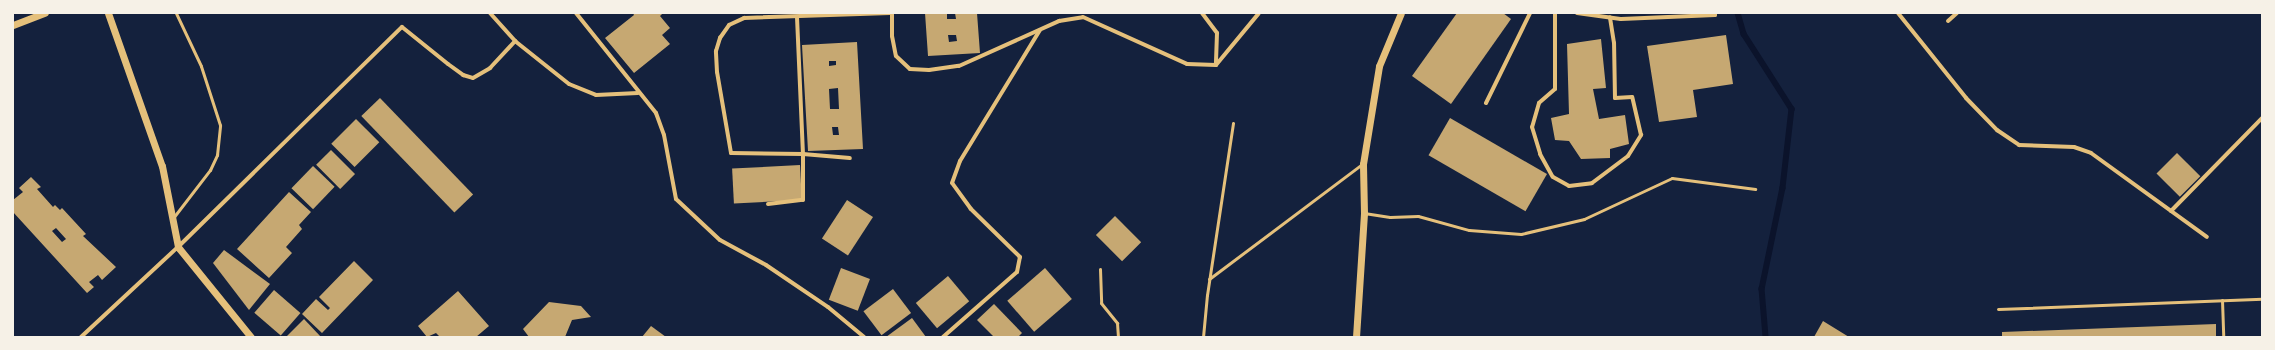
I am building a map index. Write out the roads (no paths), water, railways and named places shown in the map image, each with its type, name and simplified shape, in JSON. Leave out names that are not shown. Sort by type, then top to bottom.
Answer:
[{"type":"street","points":[[13,25],[45,13]]},
{"type":"street","points":[[108,13],[162,166],[178,247],[251,337]]},
{"type":"street","points":[[490,13],[515,41],[569,84],[596,95],[638,93]]},
{"type":"street","points":[[576,13],[638,93],[656,113],[664,135],[676,199],[720,240],[766,265],[828,306],[864,337]]},
{"type":"street","points":[[751,13],[751,18]]},
{"type":"street","points":[[850,158],[803,154],[731,153],[717,72],[716,51],[720,38],[729,25],[751,18],[891,13],[892,36],[896,56],[910,69],[930,70],[959,66],[1059,21],[1083,17],[1187,64],[1216,65]]},
{"type":"street","points":[[1202,13],[1217,33],[1216,65]]},
{"type":"street","points":[[1216,65],[1259,13]]},
{"type":"street","points":[[1356,337],[1364,213],[1363,164],[1379,66],[1400,13]]},
{"type":"street","points":[[1486,103],[1530,13]]},
{"type":"street","points":[[1555,13],[1555,89],[1539,102],[1532,127],[1540,154],[1553,178],[1569,186],[1592,183],[1628,156],[1641,135],[1632,97],[1614,98],[1614,43],[1610,17]]},
{"type":"street","points":[[1580,13],[1610,17],[1699,16],[1715,15],[1715,13]]},
{"type":"street","points":[[1898,13],[1966,98],[1997,130],[2018,145],[2074,147],[2091,153],[2206,237]]},
{"type":"street","points":[[1948,21],[1957,13]]},
{"type":"street","points":[[768,204],[803,200],[803,154],[797,17]]},
{"type":"street","points":[[81,337],[178,247],[402,27],[463,75],[473,78],[490,68],[515,41]]},
{"type":"street","points":[[943,337],[1017,272],[1020,257],[971,209],[952,183],[960,161],[1040,30]]},
{"type":"street","points":[[2171,211],[2262,118]]},
{"type":"lane","points":[[173,218],[210,170],[218,149],[220,125],[201,66],[176,13]]},
{"type":"lane","points":[[1203,337],[1209,279],[1233,123]]},
{"type":"lane","points":[[1209,279],[1363,164]]},
{"type":"lane","points":[[1364,213],[1390,217],[1418,216],[1469,230],[1521,234],[1584,220],[1672,178],[1755,189]]},
{"type":"lane","points":[[1100,269],[1101,303],[1117,323],[1118,337]]},
{"type":"lane","points":[[1998,308],[2262,299]]},
{"type":"lane","points":[[2222,300],[2223,337]]},
{"type":"waterway","points":[[1738,13],[1744,34],[1792,109],[1783,188],[1762,289],[1766,337]]}]
